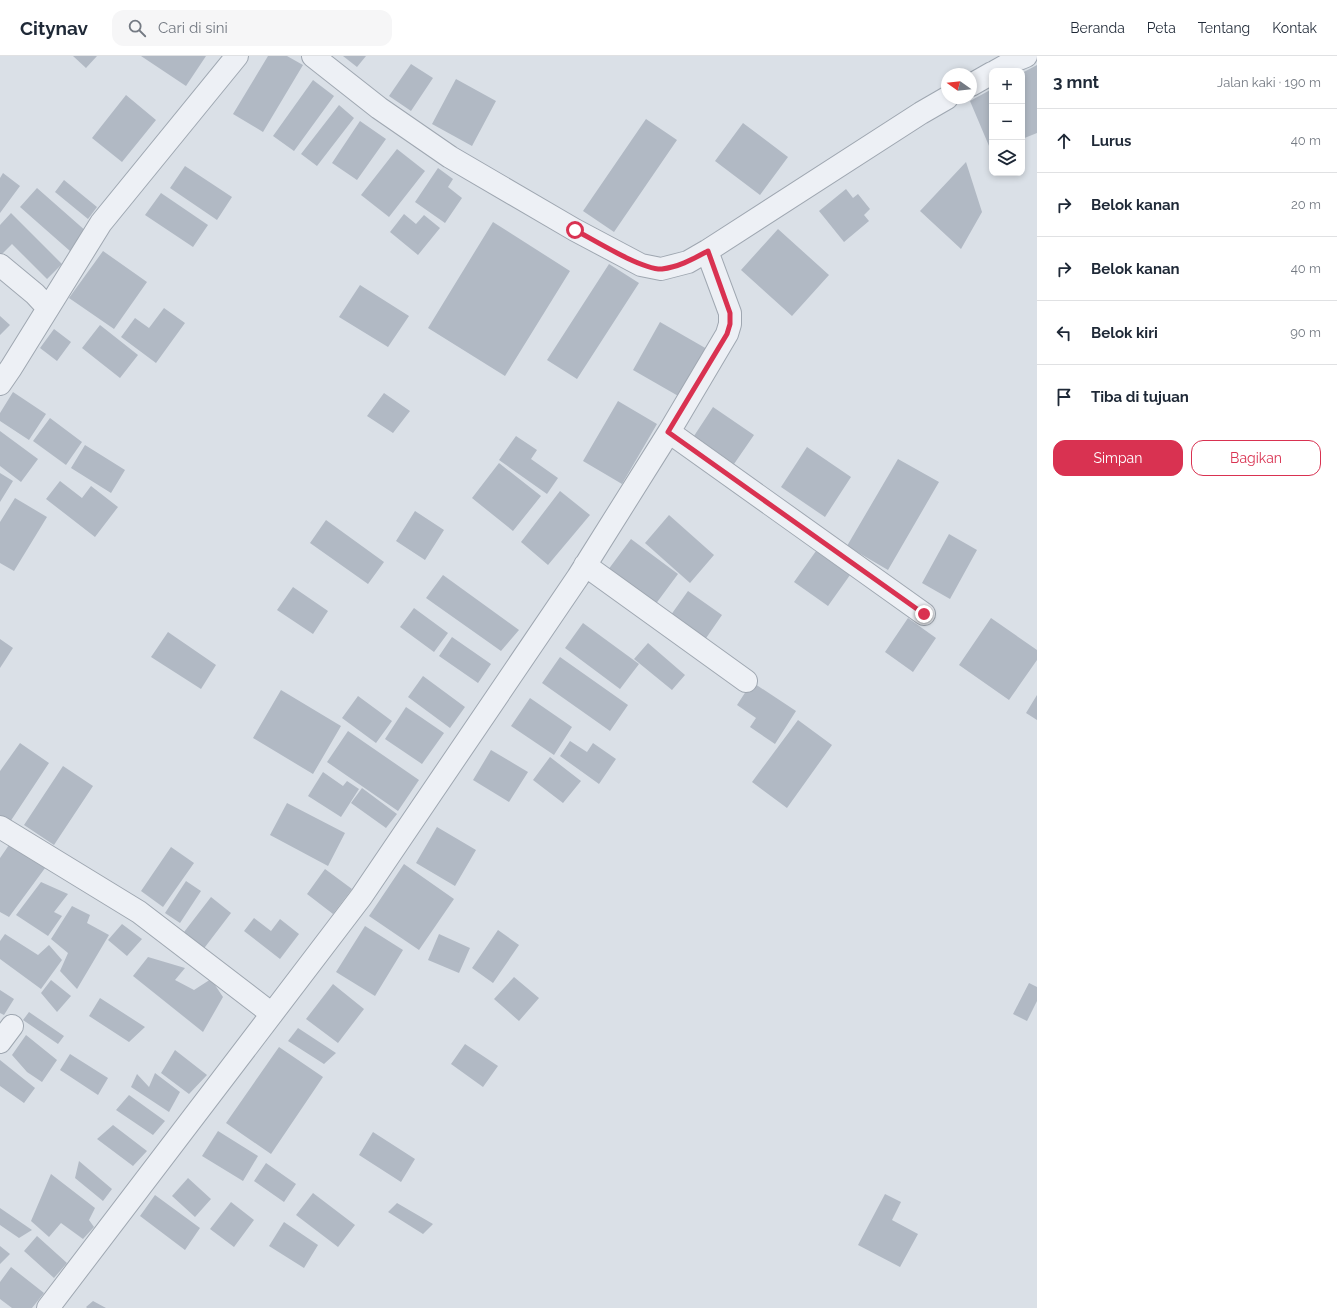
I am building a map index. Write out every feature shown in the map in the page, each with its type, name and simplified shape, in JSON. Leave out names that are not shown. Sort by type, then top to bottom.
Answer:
[{"type":"street","points":[[0,384],[101,222],[237,56]]},
{"type":"street","points":[[313,56],[379,108],[450,157],[542,211],[641,265],[661,269],[688,262],[708,251],[941,101]]},
{"type":"street","points":[[1001,68],[1026,56]]},
{"type":"street","points":[[977,82],[989,75]]},
{"type":"street","points":[[48,1308],[361,897],[585,565],[727,334],[730,324],[730,313],[708,251]]},
{"type":"street","points":[[0,265],[36,294],[48,308]]},
{"type":"street","points":[[668,432],[924,614]]},
{"type":"street","points":[[585,565],[746,681]]},
{"type":"street","points":[[0,827],[139,912],[272,1014]]},
{"type":"building","points":[[73,56],[97,56],[86,68]]},
{"type":"building","points":[[141,56],[206,56],[186,86]]},
{"type":"building","points":[[268,56],[287,56],[303,65],[263,132],[233,114]]},
{"type":"building","points":[[343,56],[366,56],[357,67]]},
{"type":"building","points":[[411,64],[433,78],[411,111],[389,96]]},
{"type":"building","points":[[1037,65],[1037,133],[1025,138],[1025,104],[1025,71]]},
{"type":"building","points":[[456,79],[496,101],[472,146],[432,124]]},
{"type":"building","points":[[313,80],[334,96],[294,151],[273,136]]},
{"type":"building","points":[[989,91],[989,146],[971,104],[977,104],[977,97]]},
{"type":"building","points":[[126,95],[156,120],[122,162],[92,138]]},
{"type":"building","points":[[339,105],[354,118],[317,166],[301,154]]},
{"type":"building","points":[[646,119],[677,140],[614,232],[583,211]]},
{"type":"building","points":[[360,121],[386,139],[357,180],[332,163]]},
{"type":"building","points":[[743,123],[788,157],[760,195],[715,161]]},
{"type":"building","points":[[397,149],[425,171],[389,217],[361,195]]},
{"type":"building","points":[[966,162],[982,212],[961,249],[920,211]]},
{"type":"building","points":[[185,166],[232,197],[217,220],[170,188]]},
{"type":"building","points":[[438,168],[453,179],[448,187],[462,198],[445,223],[415,202]]},
{"type":"building","points":[[3,173],[20,186],[0,213],[0,178]]},
{"type":"building","points":[[64,180],[97,207],[88,219],[55,192]]},
{"type":"building","points":[[37,188],[87,232],[70,251],[20,207]]},
{"type":"building","points":[[846,189],[853,198],[858,194],[870,209],[864,215],[869,221],[844,242],[819,211]]},
{"type":"building","points":[[161,193],[208,225],[193,247],[145,215]]},
{"type":"building","points":[[11,213],[62,264],[47,279],[12,244],[0,256],[0,225]]},
{"type":"building","points":[[404,214],[416,224],[424,215],[440,228],[418,255],[390,232]]},
{"type":"building","points":[[493,222],[570,271],[505,376],[428,328]]},
{"type":"building","points":[[778,229],[829,275],[792,316],[741,270]]},
{"type":"building","points":[[103,251],[147,282],[114,329],[69,298]]},
{"type":"building","points":[[609,264],[639,283],[577,379],[547,360]]},
{"type":"building","points":[[360,285],[409,316],[388,347],[339,317]]},
{"type":"building","points":[[164,308],[185,323],[156,363],[121,337],[135,318],[149,328]]},
{"type":"building","points":[[0,316],[10,325],[0,335]]},
{"type":"building","points":[[660,322],[707,349],[680,397],[633,370]]},
{"type":"building","points":[[100,325],[138,355],[120,378],[82,348]]},
{"type":"building","points":[[54,329],[71,342],[57,361],[40,348]]},
{"type":"building","points":[[13,392],[46,414],[29,440],[0,421],[0,413]]},
{"type":"building","points":[[384,393],[410,411],[393,433],[367,416]]},
{"type":"building","points":[[618,401],[657,424],[622,484],[583,461]]},
{"type":"building","points":[[713,407],[754,435],[734,464],[694,436]]},
{"type":"building","points":[[50,418],[82,442],[66,465],[33,441]]},
{"type":"building","points":[[0,431],[38,459],[21,482],[0,466]]},
{"type":"building","points":[[516,436],[537,450],[531,459],[558,478],[547,494],[499,460]]},
{"type":"building","points":[[85,445],[125,470],[111,493],[71,468]]},
{"type":"building","points":[[807,447],[851,477],[825,517],[781,487]]},
{"type":"building","points":[[898,459],[939,482],[888,570],[847,546]]},
{"type":"building","points":[[499,463],[541,496],[513,531],[472,498]]},
{"type":"building","points":[[0,473],[13,481],[0,502]]},
{"type":"building","points":[[60,481],[82,498],[91,486],[118,507],[95,537],[46,499]]},
{"type":"building","points":[[560,491],[590,515],[548,565],[521,542]]},
{"type":"building","points":[[15,498],[47,517],[14,571],[0,563],[0,522]]},
{"type":"building","points":[[415,511],[444,530],[425,560],[396,541]]},
{"type":"building","points":[[669,515],[714,555],[690,583],[645,543]]},
{"type":"building","points":[[326,520],[384,562],[368,584],[310,543]]},
{"type":"building","points":[[949,534],[977,550],[950,599],[922,583]]},
{"type":"building","points":[[631,539],[678,574],[652,609],[605,574]]},
{"type":"building","points":[[816,551],[850,575],[828,606],[794,582]]},
{"type":"building","points":[[443,575],[519,630],[501,651],[426,598]]},
{"type":"building","points":[[293,587],[328,611],[313,634],[277,610]]},
{"type":"building","points":[[688,591],[722,615],[702,644],[668,619]]},
{"type":"building","points":[[414,608],[448,633],[434,652],[400,627]]},
{"type":"building","points":[[908,618],[936,638],[913,672],[885,652]]},
{"type":"building","points":[[991,618],[1037,650],[1037,660],[1009,700],[959,665]]},
{"type":"building","points":[[583,623],[639,664],[620,689],[565,648]]},
{"type":"building","points":[[168,632],[216,665],[201,689],[151,657]]},
{"type":"building","points":[[452,637],[491,664],[478,683],[439,656]]},
{"type":"building","points":[[0,639],[13,648],[0,668]]},
{"type":"building","points":[[648,643],[685,675],[672,690],[634,659]]},
{"type":"building","points":[[560,657],[628,705],[610,731],[542,683]]},
{"type":"building","points":[[423,676],[465,707],[450,728],[408,697]]},
{"type":"building","points":[[752,682],[796,711],[775,744],[750,727],[756,718],[737,705]]},
{"type":"building","points":[[281,690],[341,726],[313,774],[253,738]]},
{"type":"building","points":[[1037,695],[1037,720],[1026,713]]},
{"type":"building","points":[[358,696],[392,721],[376,743],[342,718]]},
{"type":"building","points":[[530,698],[572,727],[554,755],[511,726]]},
{"type":"building","points":[[406,707],[444,733],[422,764],[385,739]]},
{"type":"building","points":[[798,720],[832,745],[787,808],[752,782]]},
{"type":"building","points":[[348,731],[419,780],[398,811],[327,762]]},
{"type":"building","points":[[570,741],[587,752],[593,743],[616,759],[599,784],[560,756]]},
{"type":"building","points":[[20,743],[49,763],[10,822],[0,815],[0,771]]},
{"type":"building","points":[[491,750],[528,772],[509,802],[473,780]]},
{"type":"building","points":[[550,757],[581,781],[563,803],[533,780]]},
{"type":"building","points":[[63,766],[93,786],[54,845],[24,825]]},
{"type":"building","points":[[323,772],[343,786],[347,781],[359,789],[341,817],[308,796]]},
{"type":"building","points":[[362,788],[397,814],[386,828],[351,803]]},
{"type":"building","points":[[287,803],[345,833],[328,866],[270,835]]},
{"type":"building","points":[[437,827],[476,850],[455,886],[416,863]]},
{"type":"building","points":[[9,845],[48,864],[9,917],[0,912],[0,858]]},
{"type":"building","points":[[171,847],[194,863],[163,907],[141,891]]},
{"type":"building","points":[[404,864],[454,899],[419,950],[369,916]]},
{"type":"building","points":[[325,869],[352,889],[333,914],[307,894]]},
{"type":"building","points":[[186,881],[201,891],[180,923],[165,913]]},
{"type":"building","points":[[41,882],[68,894],[54,912],[62,916],[48,936],[16,915]]},
{"type":"building","points":[[211,897],[231,913],[202,951],[181,936]]},
{"type":"building","points":[[72,906],[90,915],[87,923],[109,935],[77,989],[60,971],[68,953],[51,939]]},
{"type":"building","points":[[254,918],[271,931],[280,919],[299,934],[280,959],[244,931]]},
{"type":"building","points":[[122,924],[142,939],[127,956],[108,940]]},
{"type":"building","points":[[365,926],[403,950],[375,996],[336,972]]},
{"type":"building","points":[[498,930],[519,945],[493,983],[472,968]]},
{"type":"building","points":[[5,934],[38,955],[49,945],[62,960],[41,989],[0,959],[0,941]]},
{"type":"building","points":[[439,934],[470,948],[459,973],[428,960]]},
{"type":"building","points":[[148,957],[185,968],[175,980],[194,990],[211,979],[223,997],[203,1032],[133,976]]},
{"type":"building","points":[[514,977],[539,998],[519,1021],[494,999]]},
{"type":"building","points":[[51,980],[71,996],[57,1012],[41,993]]},
{"type":"building","points":[[1029,983],[1037,987],[1037,1001],[1027,1021],[1013,1014]]},
{"type":"building","points":[[333,984],[364,1009],[338,1043],[306,1019]]},
{"type":"building","points":[[0,990],[14,999],[4,1015],[0,1013]]},
{"type":"building","points":[[100,998],[145,1027],[129,1042],[89,1016]]},
{"type":"building","points":[[29,1012],[64,1036],[58,1044],[23,1020]]},
{"type":"building","points":[[298,1028],[336,1053],[324,1064],[288,1041]]},
{"type":"building","points":[[26,1035],[57,1060],[42,1082],[27,1072],[12,1055]]},
{"type":"building","points":[[465,1044],[498,1066],[483,1087],[451,1064]]},
{"type":"building","points":[[279,1047],[323,1077],[271,1154],[226,1123]]},
{"type":"building","points":[[175,1050],[207,1075],[189,1094],[161,1073]]},
{"type":"building","points":[[70,1054],[108,1078],[98,1095],[60,1070]]},
{"type":"building","points":[[0,1060],[35,1088],[24,1103],[0,1086]]},
{"type":"building","points":[[155,1073],[180,1092],[169,1112],[131,1087],[137,1074],[149,1087]]},
{"type":"building","points":[[129,1095],[165,1121],[153,1135],[116,1110]]},
{"type":"building","points":[[113,1125],[147,1151],[133,1166],[97,1139]]},
{"type":"building","points":[[218,1131],[258,1156],[243,1181],[202,1156]]},
{"type":"building","points":[[373,1132],[415,1159],[401,1182],[359,1155]]},
{"type":"building","points":[[79,1161],[112,1189],[103,1201],[75,1178]]},
{"type":"building","points":[[266,1163],[296,1184],[284,1202],[254,1181]]},
{"type":"building","points":[[51,1174],[95,1208],[89,1220],[94,1227],[83,1239],[61,1223],[49,1237],[31,1221]]},
{"type":"building","points":[[188,1178],[211,1199],[195,1217],[172,1196]]},
{"type":"building","points":[[313,1193],[355,1225],[338,1247],[296,1215]]},
{"type":"building","points":[[885,1194],[901,1202],[892,1220],[918,1234],[900,1267],[858,1245]]},
{"type":"building","points":[[155,1195],[200,1228],[185,1250],[140,1216]]},
{"type":"building","points":[[231,1202],[254,1220],[234,1247],[210,1229]]},
{"type":"building","points":[[397,1203],[433,1224],[423,1234],[388,1212]]},
{"type":"building","points":[[0,1208],[32,1230],[19,1238],[0,1225]]},
{"type":"building","points":[[284,1222],[318,1245],[304,1268],[269,1246]]},
{"type":"building","points":[[37,1236],[67,1263],[54,1278],[24,1251]]},
{"type":"building","points":[[0,1246],[10,1254],[0,1264]]},
{"type":"building","points":[[11,1267],[44,1293],[32,1308],[12,1308],[0,1299],[0,1282]]},
{"type":"building","points":[[93,1301],[106,1308],[86,1307]]},
{"type":"route","points":[[575,230],[641,265],[661,269],[688,262],[708,251],[730,313],[730,324],[727,334],[668,432],[924,614]]}]
